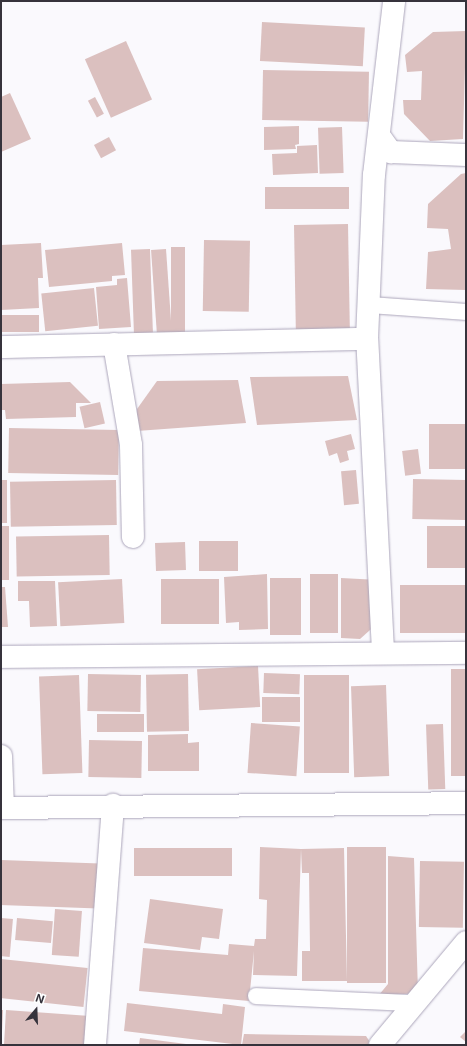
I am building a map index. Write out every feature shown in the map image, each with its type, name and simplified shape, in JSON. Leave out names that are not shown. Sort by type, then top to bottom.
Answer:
[{"type":"street","points":[[383,652],[367,339],[371,305],[374,175],[380,137],[394,1]]},
{"type":"street","points":[[380,137],[391,152],[466,155]]},
{"type":"street","points":[[1,347],[367,339]]},
{"type":"street","points":[[114,344],[131,446],[134,537]]},
{"type":"street","points":[[1,657],[383,652],[466,653]]},
{"type":"street","points":[[1,756],[2,808],[113,805],[466,803]]},
{"type":"street","points":[[95,1045],[113,805]]},
{"type":"street","points":[[380,1045],[413,1003],[466,942]]},
{"type":"lane","points":[[371,305],[466,312]]},
{"type":"lane","points":[[256,996],[413,1003]]},
{"type":"building","points":[[262,22],[365,27],[363,66],[260,61]]},
{"type":"building","points":[[466,31],[463,139],[430,141],[404,114],[403,100],[421,100],[422,71],[407,72],[405,55],[433,32]]},
{"type":"building","points":[[126,41],[152,99],[111,118],[85,59]]},
{"type":"building","points":[[263,70],[369,72],[368,122],[262,120]]},
{"type":"building","points":[[10,93],[31,139],[1,152],[1,97]]},
{"type":"building","points":[[95,97],[104,114],[97,118],[88,101]]},
{"type":"building","points":[[299,126],[299,144],[295,145],[296,149],[264,150],[264,127]]},
{"type":"building","points":[[342,127],[344,173],[320,174],[318,128]]},
{"type":"building","points":[[109,137],[116,150],[101,158],[94,145]]},
{"type":"building","points":[[317,145],[318,173],[273,175],[272,154],[297,153],[297,146]]},
{"type":"building","points":[[466,173],[466,290],[426,289],[428,252],[451,249],[448,229],[427,228],[428,204],[461,174]]},
{"type":"building","points":[[265,187],[349,187],[349,209],[265,209]]},
{"type":"building","points":[[348,224],[350,333],[296,334],[294,225]]},
{"type":"building","points":[[204,240],[250,241],[249,312],[203,311]]},
{"type":"building","points":[[41,243],[43,278],[38,278],[39,308],[1,310],[1,245]]},
{"type":"building","points":[[122,243],[125,275],[112,276],[112,281],[49,287],[45,250]]},
{"type":"building","points":[[171,247],[185,247],[185,335],[171,335]]},
{"type":"building","points":[[150,249],[153,333],[134,334],[131,250]]},
{"type":"building","points":[[166,249],[172,333],[157,334],[151,250]]},
{"type":"building","points":[[127,278],[131,327],[99,329],[96,287],[117,285],[117,279]]},
{"type":"building","points":[[94,288],[98,326],[45,331],[41,294]]},
{"type":"building","points":[[1,315],[39,315],[39,332],[1,332]]},
{"type":"building","points":[[348,376],[357,420],[257,425],[250,377]]},
{"type":"building","points":[[238,380],[246,423],[137,431],[137,409],[157,381]]},
{"type":"building","points":[[70,382],[91,403],[76,403],[76,417],[6,419],[5,410],[1,410],[1,384]]},
{"type":"building","points":[[100,402],[105,423],[84,428],[80,407]]},
{"type":"building","points":[[429,424],[466,424],[466,469],[429,469]]},
{"type":"building","points":[[9,428],[119,430],[118,475],[8,473]]},
{"type":"building","points":[[351,434],[355,449],[347,451],[349,460],[340,463],[337,453],[329,456],[325,441]]},
{"type":"building","points":[[418,449],[421,474],[405,476],[402,451]]},
{"type":"building","points":[[356,470],[359,504],[344,505],[341,471]]},
{"type":"building","points":[[413,479],[466,480],[465,520],[412,519]]},
{"type":"building","points":[[1,480],[7,480],[7,523],[1,523]]},
{"type":"building","points":[[116,480],[117,525],[11,527],[10,482]]},
{"type":"building","points":[[1,526],[9,526],[9,580],[1,580]]},
{"type":"building","points":[[427,526],[466,526],[466,568],[427,568]]},
{"type":"building","points":[[109,535],[110,575],[17,577],[16,537]]},
{"type":"building","points":[[199,541],[238,541],[238,571],[199,571]]},
{"type":"building","points":[[185,542],[186,570],[156,571],[155,543]]},
{"type":"building","points":[[267,574],[268,629],[239,630],[239,622],[226,623],[224,577]]},
{"type":"building","points":[[310,574],[338,574],[338,633],[310,633]]},
{"type":"building","points":[[270,578],[301,578],[301,635],[270,635]]},
{"type":"building","points":[[341,578],[379,580],[379,622],[360,639],[341,638]]},
{"type":"building","points":[[122,579],[124,623],[60,626],[58,582]]},
{"type":"building","points":[[161,579],[219,579],[219,624],[161,624]]},
{"type":"building","points":[[18,581],[55,581],[57,626],[30,627],[29,601],[18,601]]},
{"type":"building","points":[[400,585],[466,585],[466,633],[400,633]]},
{"type":"building","points":[[1,587],[5,587],[8,627],[1,627]]},
{"type":"building","points":[[258,666],[260,707],[199,710],[197,669]]},
{"type":"building","points":[[451,669],[466,669],[466,776],[451,776]]},
{"type":"building","points":[[264,673],[300,674],[299,694],[263,693]]},
{"type":"building","points":[[88,674],[141,675],[140,712],[87,711]]},
{"type":"building","points":[[188,674],[189,731],[147,732],[146,675]]},
{"type":"building","points":[[79,675],[82,773],[42,774],[39,676]]},
{"type":"building","points":[[304,675],[349,675],[349,773],[304,773]]},
{"type":"building","points":[[386,685],[389,776],[354,777],[351,686]]},
{"type":"building","points":[[262,697],[300,697],[300,722],[262,722]]},
{"type":"building","points":[[97,714],[144,714],[144,732],[97,732]]},
{"type":"building","points":[[251,723],[300,726],[296,776],[248,773]]},
{"type":"building","points":[[443,724],[445,789],[428,790],[426,725]]},
{"type":"building","points":[[188,734],[188,743],[199,742],[199,771],[148,771],[148,735]]},
{"type":"building","points":[[89,740],[142,741],[141,778],[88,777]]},
{"type":"building","points":[[260,847],[301,849],[297,976],[253,975],[254,951],[249,1001],[139,991],[143,948],[228,955],[229,944],[254,946],[255,939],[266,939],[267,900],[259,899]]},
{"type":"building","points":[[347,847],[386,847],[386,983],[347,983]]},
{"type":"building","points":[[134,848],[232,848],[232,876],[134,876]]},
{"type":"building","points":[[344,848],[347,981],[302,981],[302,951],[310,951],[309,873],[302,873],[301,849]]},
{"type":"building","points":[[388,856],[414,858],[418,993],[378,996],[388,984]]},
{"type":"building","points":[[1,860],[100,863],[98,908],[1,905]]},
{"type":"building","points":[[420,861],[464,862],[463,928],[419,927]]},
{"type":"building","points":[[150,899],[223,909],[219,939],[202,937],[200,950],[144,943]]},
{"type":"building","points":[[55,909],[82,911],[79,957],[52,955]]},
{"type":"building","points":[[1,918],[13,919],[10,957],[1,956]]},
{"type":"building","points":[[17,918],[53,921],[51,943],[15,940]]},
{"type":"building","points":[[1,959],[88,968],[83,1007],[1,998]]},
{"type":"building","points":[[127,1003],[222,1014],[223,1004],[245,1007],[241,1045],[124,1031]]},
{"type":"building","points":[[1,1010],[3,1010],[2,1032],[1,1032]]},
{"type":"building","points":[[6,1010],[90,1016],[88,1045],[4,1045]]},
{"type":"building","points":[[466,1031],[466,1042],[460,1037]]},
{"type":"building","points":[[244,1034],[366,1036],[372,1045],[242,1045]]},
{"type":"building","points":[[140,1038],[186,1044],[186,1045],[139,1045]]}]
